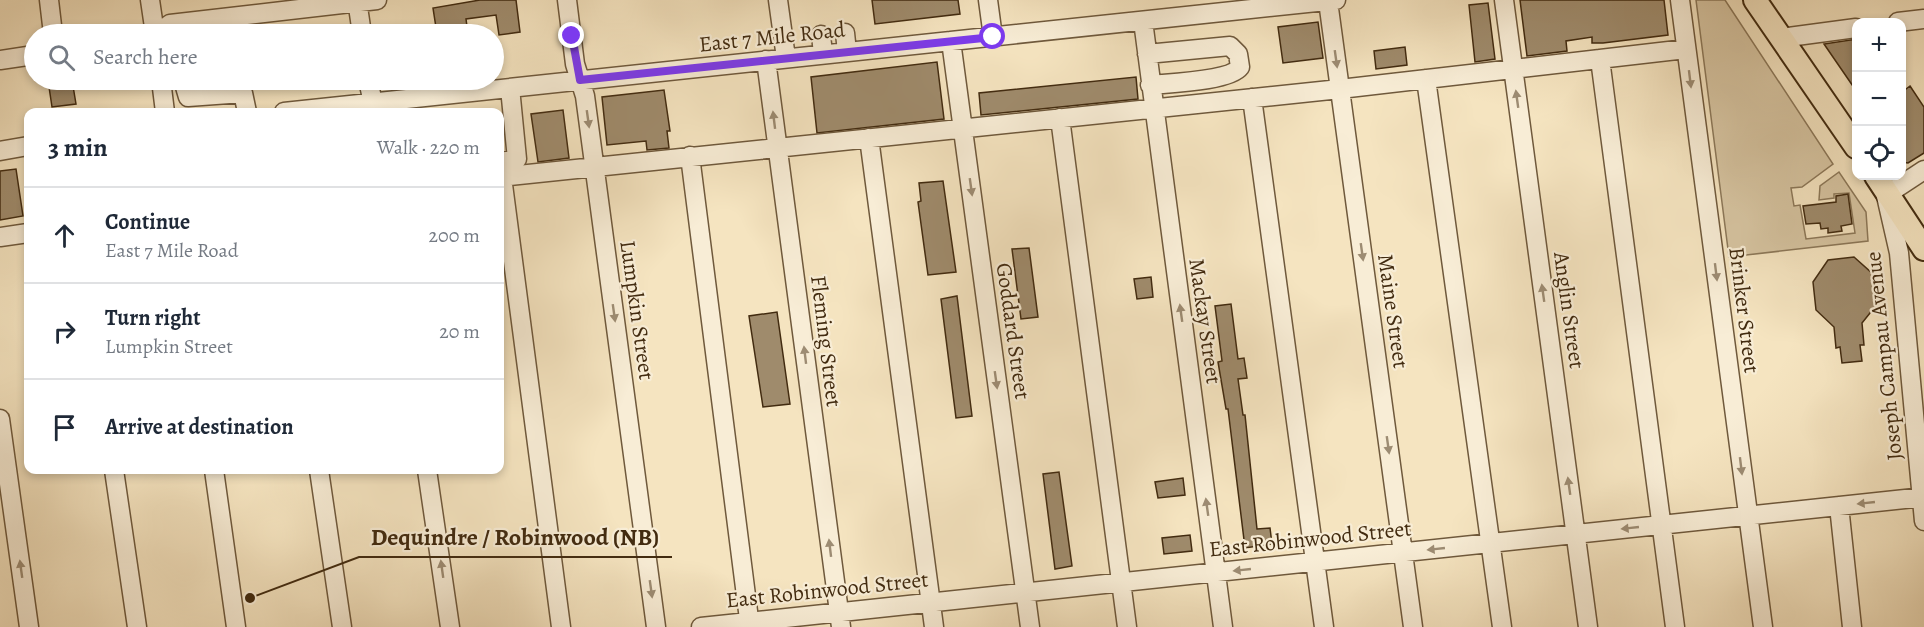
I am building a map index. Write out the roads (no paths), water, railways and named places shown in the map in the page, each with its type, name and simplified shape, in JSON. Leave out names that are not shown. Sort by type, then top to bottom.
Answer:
[{"type":"main road","points":[[1755,0],[1852,140]]},
{"type":"main road","points":[[1884,188],[1924,249]]},
{"type":"street","points":[[49,0],[52,24]]},
{"type":"street","points":[[150,0],[154,24]]},
{"type":"street","points":[[170,24],[256,7],[377,0]]},
{"type":"street","name":"Lumpkin Street","points":[[567,0],[575,64],[580,80],[595,166],[656,627]]},
{"type":"street","points":[[778,0],[786,58]]},
{"type":"street","points":[[988,0],[993,37]]},
{"type":"street","name":"East 7 Mile Road","points":[[504,89],[1143,21],[1199,7],[1332,0]]},
{"type":"street","name":"Maine Street","points":[[1332,0],[1340,89],[1413,627]]},
{"type":"street","name":"Anglin Street","points":[[1504,0],[1588,627]]},
{"type":"street","name":"Brinker Street","points":[[1680,0],[1763,627]]},
{"type":"street","points":[[358,2],[361,24]]},
{"type":"street","points":[[1906,21],[1924,19]]},
{"type":"street","name":"Mackay Street","points":[[1143,21],[1223,627]]},
{"type":"street","points":[[1781,38],[1852,29]]},
{"type":"street","points":[[845,33],[847,52]]},
{"type":"street","points":[[822,35],[823,54]]},
{"type":"street","name":"Goddard Street","points":[[951,41],[1030,627]]},
{"type":"street","points":[[1147,54],[1230,46],[1238,54],[1240,67],[1236,73],[1224,76],[1150,85]]},
{"type":"street","points":[[504,169],[595,166],[963,129],[1686,49]]},
{"type":"street","points":[[0,60],[24,56]]},
{"type":"street","points":[[1600,59],[1675,627]]},
{"type":"street","name":"Fleming Street","points":[[766,60],[840,620]]},
{"type":"street","points":[[1426,79],[1502,627]]},
{"type":"street","points":[[510,88],[504,169],[561,627]]},
{"type":"street","points":[[162,90],[164,108]]},
{"type":"street","points":[[186,90],[188,97],[196,104],[241,91],[245,97],[246,108]]},
{"type":"street","points":[[371,90],[375,107]]},
{"type":"street","name":"East 7 Mile Road","points":[[357,108],[496,90]]},
{"type":"street","points":[[1252,98],[1324,627]]},
{"type":"street","points":[[1060,118],[1127,627]]},
{"type":"street","points":[[869,138],[934,627]]},
{"type":"street","points":[[0,151],[24,147]]},
{"type":"street","points":[[690,156],[750,624]]},
{"type":"street","points":[[1884,188],[1924,170]]},
{"type":"street","name":"Joseph Campau Avenue","points":[[1884,188],[1899,253],[1924,521]]},
{"type":"street","points":[[0,237],[24,234]]},
{"type":"street","points":[[0,419],[29,627]]},
{"type":"street","points":[[115,474],[137,627]]},
{"type":"street","points":[[215,474],[236,627]]},
{"type":"street","points":[[320,474],[342,627]]},
{"type":"street","points":[[428,474],[450,627]]},
{"type":"street","name":"East Robinwood Street","points":[[701,627],[840,620],[931,602],[1923,497]]},
{"type":"street","points":[[1839,506],[1852,627]]},
{"type":"place","name":"Dequindre / Robinwood (NB)","points":[[250,598]]}]
